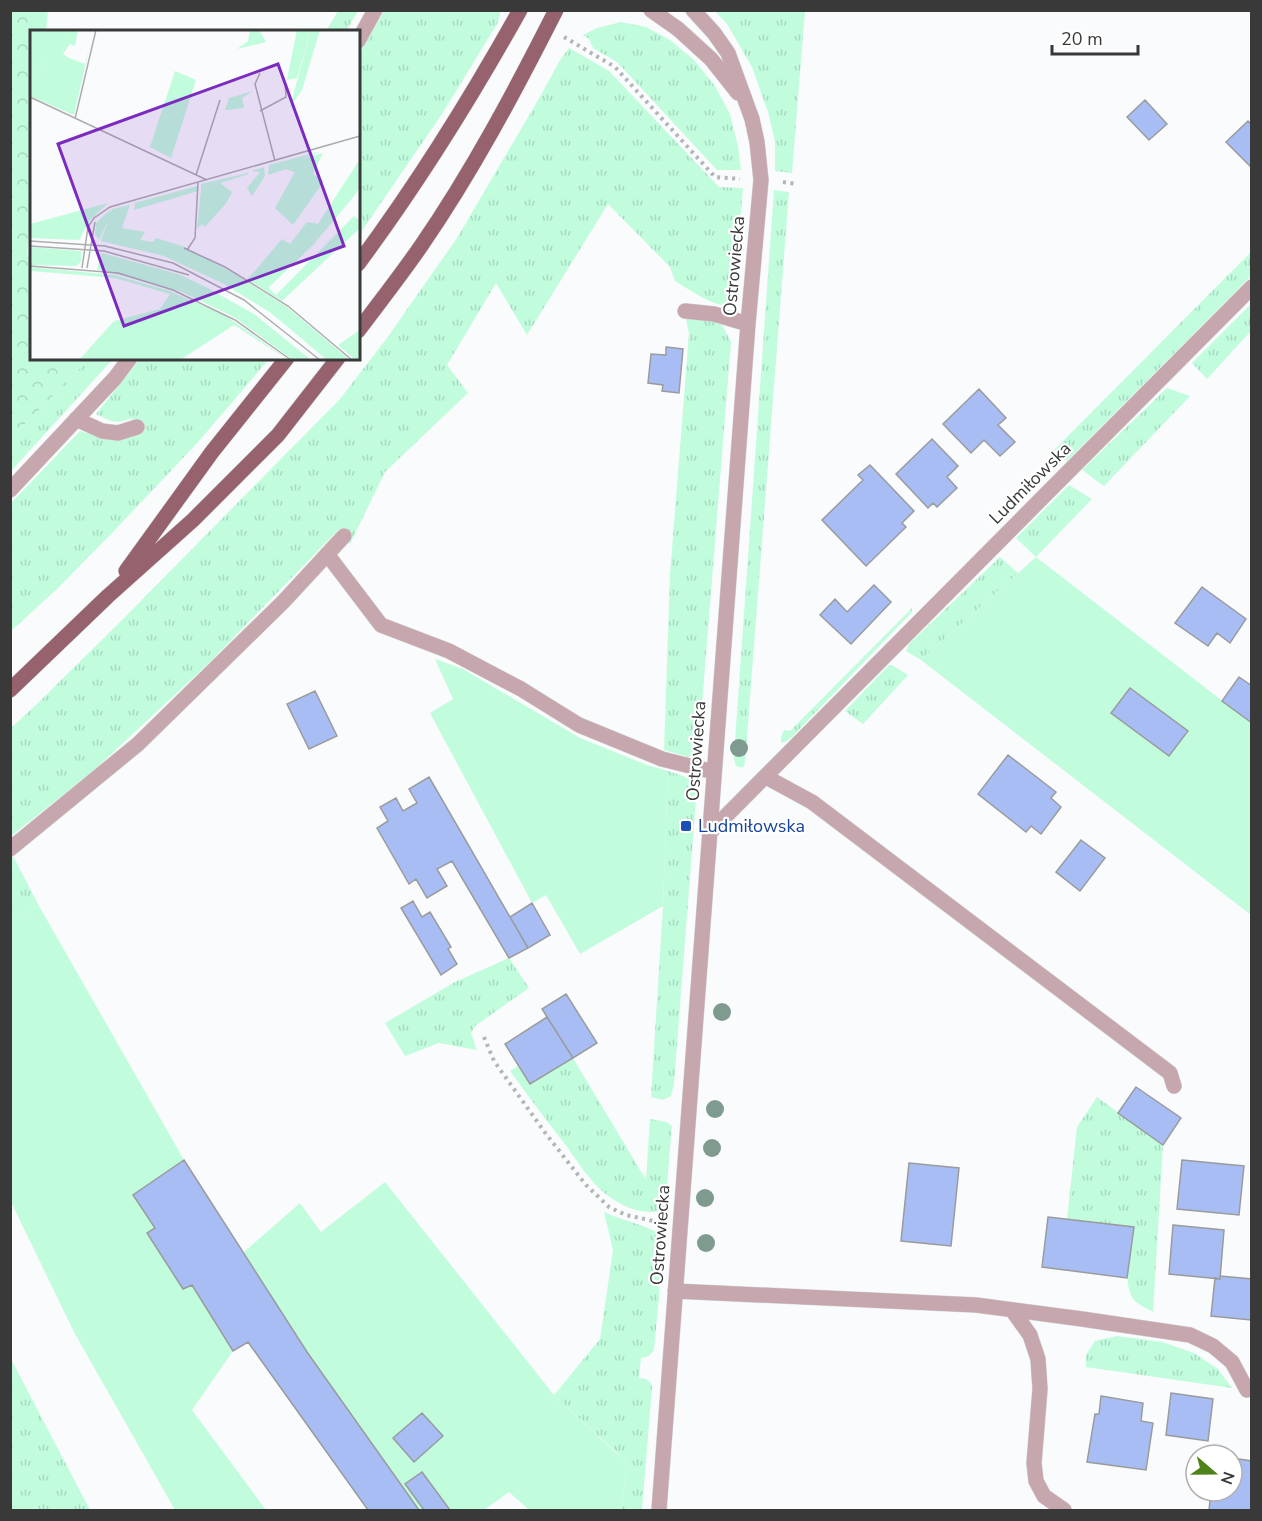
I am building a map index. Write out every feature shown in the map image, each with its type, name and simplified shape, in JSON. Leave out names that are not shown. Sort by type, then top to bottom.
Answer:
[{"type":"main road","points":[[360,261],[443,142],[520,10]]},
{"type":"main road","points":[[360,329],[421,246],[471,168],[556,10]]},
{"type":"main road","points":[[108,596],[212,452],[285,360]]},
{"type":"main road","points":[[10,690],[108,596],[193,520],[278,435],[336,360]]},
{"type":"street","points":[[360,37],[375,10]]},
{"type":"street","name":"Ostrowiecka","points":[[651,10],[678,29],[711,60],[746,103]]},
{"type":"street","name":"Ostrowiecka","points":[[659,1510],[748,324],[761,180],[757,142],[728,53],[693,10]]},
{"type":"street","name":"Ludmiłowska","points":[[709,833],[1251,288]]},
{"type":"street","points":[[685,312],[714,314],[748,324]]},
{"type":"street","points":[[10,490],[115,378],[128,360]]},
{"type":"street","points":[[76,419],[102,431],[118,433],[137,428]]},
{"type":"street","points":[[10,849],[138,744],[284,601],[344,536]]},
{"type":"street","points":[[327,554],[381,625],[449,651],[521,689],[579,725],[662,759],[714,772]]},
{"type":"street","points":[[766,777],[812,802],[1170,1073],[1174,1086]]},
{"type":"street","points":[[675,1291],[976,1305],[1082,1318],[1190,1335],[1213,1346],[1232,1362],[1247,1390]]},
{"type":"street","points":[[1012,1310],[1030,1335],[1038,1359],[1040,1389],[1034,1463],[1036,1481],[1044,1496],[1064,1510]]},
{"type":"path","points":[[548,27],[615,67],[715,177],[797,184]]},
{"type":"path","points":[[484,1037],[494,1061],[546,1134],[599,1198],[609,1207],[626,1215],[680,1225]]},
{"type":"green space","points":[[11,10],[48,11],[46,30],[30,30],[30,221],[27,255],[30,260],[30,360],[88,360],[11,438]]},
{"type":"green space","points":[[338,11],[358,11],[347,30],[327,30]]},
{"type":"green space","points":[[384,11],[501,11],[497,24],[442,114],[360,234],[360,52]]},
{"type":"green space","points":[[715,11],[805,11],[792,173],[775,171],[775,142],[768,112],[752,67],[727,24]]},
{"type":"green space","points":[[621,22],[646,27],[670,40],[694,60],[715,86],[730,114],[741,170],[717,170],[617,62],[593,48],[589,39],[583,35],[597,28]]},
{"type":"green space","points":[[569,48],[609,71],[719,187],[743,188],[734,296],[731,305],[710,301],[675,281],[670,267],[608,204],[527,335],[496,283],[447,365],[468,393],[385,472],[350,544],[339,529],[210,662],[93,771],[11,836],[11,728],[123,619],[340,399],[387,338],[457,238]]},
{"type":"green space","points":[[774,190],[789,192],[743,768],[736,766],[734,755]]},
{"type":"green space","points":[[1251,252],[1251,276],[1067,461],[1054,450]]},
{"type":"green space","points":[[1251,304],[1251,331],[1207,379],[1192,363]]},
{"type":"green space","points":[[686,319],[706,319],[722,325],[731,342],[699,742],[695,753],[689,757],[664,750],[670,575],[689,333]]},
{"type":"green space","points":[[88,360],[112,360],[11,471],[11,438]]},
{"type":"green space","points":[[139,360],[268,360],[199,441],[113,532],[57,589],[11,631],[11,503],[80,431],[110,438],[141,434],[131,418],[113,421],[96,414]]},
{"type":"green space","points":[[1167,388],[1190,396],[1104,486],[1082,470]]},
{"type":"green space","points":[[1069,485],[1092,499],[1036,557],[1016,538]]},
{"type":"green space","points":[[1000,557],[1018,573],[921,660],[906,651],[909,644]]},
{"type":"green space","points":[[1036,557],[1251,723],[1251,915],[921,660]]},
{"type":"green space","points":[[912,608],[912,612],[790,739],[782,743],[781,737],[784,730],[790,731]]},
{"type":"green space","points":[[435,659],[463,669],[580,738],[668,771],[663,906],[580,954],[546,895],[532,903],[430,713],[453,699]]},
{"type":"green space","points":[[889,665],[908,675],[863,724],[845,711]]},
{"type":"green space","points":[[668,771],[689,778],[697,786],[674,1084],[671,1096],[663,1100],[651,1097],[663,906]]},
{"type":"green space","points":[[13,856],[39,906],[11,919],[10,858]]},
{"type":"green space","points":[[39,906],[184,1160],[133,1195],[155,1228],[148,1233],[183,1289],[192,1285],[233,1351],[192,1410],[266,1510],[175,1510],[74,1332],[11,1202],[11,919]]},
{"type":"green space","points":[[509,958],[529,988],[475,1026],[471,1033],[477,1050],[439,1043],[405,1056],[385,1023],[455,982]]},
{"type":"green space","points":[[573,1058],[646,1180],[650,1119],[667,1122],[672,1126],[665,1209],[649,1212],[632,1209],[602,1191],[584,1171],[510,1071],[518,1066],[530,1084]]},
{"type":"green space","points":[[1097,1097],[1163,1145],[1153,1312],[1136,1302],[1131,1296],[1128,1266],[1134,1227],[1067,1219],[1077,1127]]},
{"type":"green space","points":[[385,1182],[554,1395],[617,1454],[627,1458],[622,1510],[529,1510],[509,1492],[484,1510],[419,1510],[307,1352],[243,1253],[300,1203],[321,1232]]},
{"type":"green space","points":[[604,1212],[655,1231],[662,1235],[664,1242],[654,1350],[649,1356],[641,1358],[639,1378],[646,1379],[651,1383],[652,1388],[642,1510],[622,1510],[627,1458],[618,1454],[554,1395],[600,1339],[613,1250]]},
{"type":"green space","points":[[1117,1336],[1162,1342],[1194,1353],[1218,1369],[1232,1388],[1086,1367],[1086,1355],[1095,1341]]},
{"type":"green space","points":[[11,1359],[90,1510],[11,1510]]},
{"type":"building","points":[[1145,100],[1167,124],[1149,140],[1127,117]]},
{"type":"building","points":[[1248,121],[1252,125],[1252,168],[1226,142]]},
{"type":"building","points":[[666,347],[683,349],[679,393],[662,391],[663,385],[648,383],[651,354],[666,355]]},
{"type":"building","points":[[979,389],[1006,418],[998,425],[1015,442],[1000,456],[984,440],[971,453],[943,424]]},
{"type":"building","points":[[932,439],[958,466],[947,477],[957,488],[937,507],[933,503],[928,508],[896,474]]},
{"type":"building","points":[[870,465],[914,511],[902,523],[906,527],[866,566],[822,520],[863,480],[858,475]]},
{"type":"building","points":[[874,585],[891,602],[851,644],[820,615],[835,599],[847,612]]},
{"type":"building","points":[[1202,587],[1246,619],[1230,643],[1217,633],[1208,646],[1175,623]]},
{"type":"building","points":[[1239,677],[1252,686],[1252,723],[1222,701]]},
{"type":"building","points":[[1130,688],[1188,731],[1169,756],[1111,713]]},
{"type":"building","points":[[315,691],[337,736],[309,749],[287,704]]},
{"type":"building","points":[[1008,755],[1056,792],[1051,798],[1061,807],[1041,834],[1031,826],[1026,832],[978,794]]},
{"type":"building","points":[[429,777],[528,948],[509,958],[452,861],[437,869],[447,886],[427,898],[416,879],[409,884],[377,828],[388,821],[380,807],[396,798],[403,811],[417,803],[409,789]]},
{"type":"building","points":[[1081,840],[1105,858],[1080,891],[1056,872]]},
{"type":"building","points":[[413,901],[422,917],[430,912],[451,947],[448,949],[457,964],[441,975],[401,908]]},
{"type":"building","points":[[532,903],[550,935],[528,948],[510,917]]},
{"type":"building","points":[[566,994],[597,1043],[573,1058],[542,1009]]},
{"type":"building","points":[[547,1017],[573,1058],[530,1084],[505,1044]]},
{"type":"building","points":[[1136,1087],[1181,1118],[1163,1145],[1118,1113]]},
{"type":"building","points":[[184,1160],[307,1352],[419,1510],[368,1510],[248,1342],[233,1351],[192,1285],[183,1289],[147,1233],[155,1228],[133,1195]]},
{"type":"building","points":[[1182,1160],[1244,1166],[1239,1215],[1177,1209]]},
{"type":"building","points":[[909,1163],[959,1168],[951,1246],[901,1241]]},
{"type":"building","points":[[1048,1217],[1134,1227],[1127,1278],[1042,1267]]},
{"type":"building","points":[[1173,1225],[1224,1230],[1220,1279],[1169,1274]]},
{"type":"building","points":[[1220,1276],[1252,1279],[1251,1320],[1211,1316],[1215,1278],[1220,1279]]},
{"type":"building","points":[[1171,1393],[1213,1399],[1208,1441],[1166,1435]]},
{"type":"building","points":[[1101,1396],[1143,1403],[1141,1421],[1153,1423],[1146,1470],[1087,1462],[1095,1414],[1099,1414]]},
{"type":"building","points":[[422,1413],[443,1436],[414,1462],[393,1438]]},
{"type":"building","points":[[1244,1460],[1252,1461],[1252,1510],[1209,1510],[1210,1503],[1244,1503]]},
{"type":"building","points":[[422,1472],[450,1510],[424,1510],[405,1484]]},
{"type":"place","name":"Ludmiłowska","points":[[686,826]]}]
